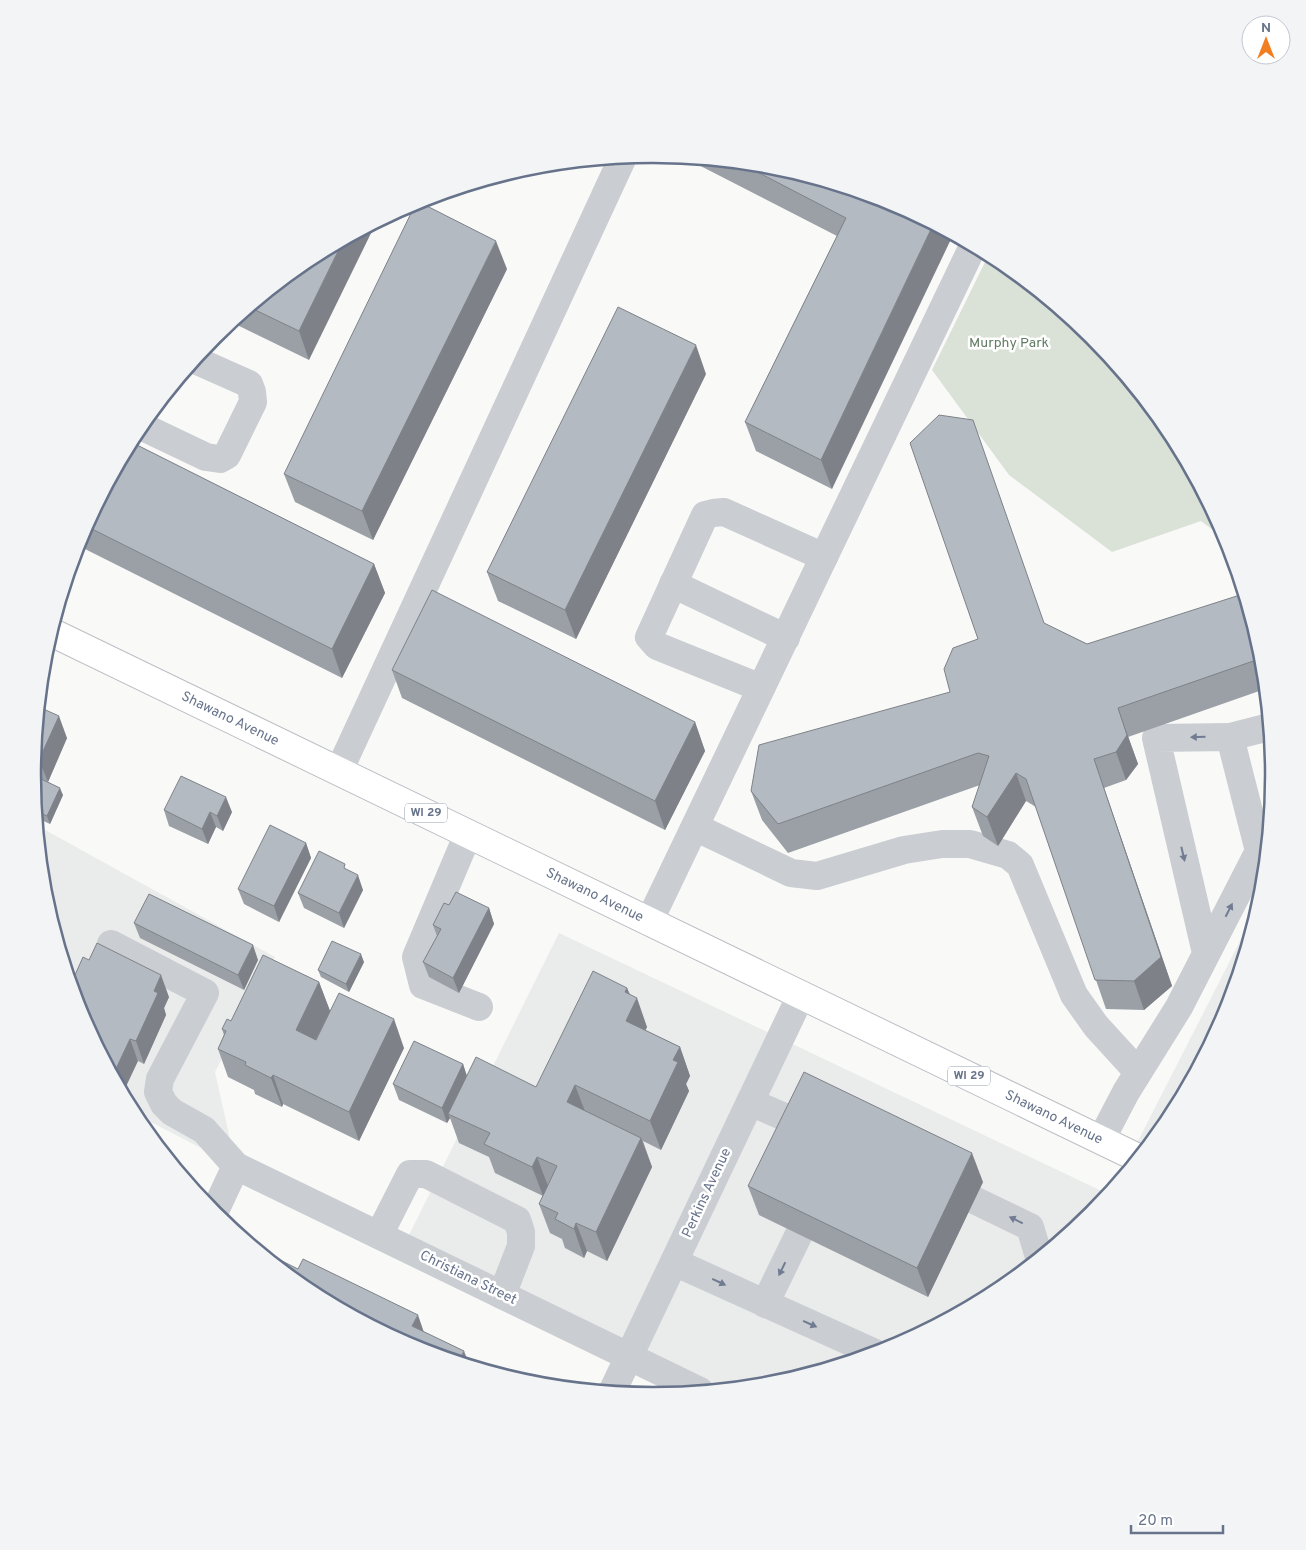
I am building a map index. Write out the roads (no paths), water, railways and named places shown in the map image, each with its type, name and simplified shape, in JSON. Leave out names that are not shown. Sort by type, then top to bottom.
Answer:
[{"type":"main road","name":"Shawano Avenue","points":[[58,635],[1132,1155]]},
{"type":"street","points":[[338,771],[620,165]]},
{"type":"street","points":[[649,922],[970,252]]},
{"type":"street","points":[[148,429],[206,457],[220,459],[227,455],[253,402],[252,392],[249,384],[201,363]]},
{"type":"street","points":[[761,688],[657,646],[649,637],[705,515],[724,512],[824,557]]},
{"type":"street","points":[[673,584],[786,638]]},
{"type":"street","points":[[1206,953],[1156,738],[1230,737],[1263,729]]},
{"type":"street","points":[[1101,1140],[1126,1092],[1178,1007],[1259,851],[1230,737]]},
{"type":"street","points":[[695,827],[791,873],[817,876],[904,850],[935,844],[970,844],[1008,855],[1020,865],[1074,995],[1096,1026],[1138,1072]]},
{"type":"street","points":[[468,834],[416,957],[423,985],[479,1007]]},
{"type":"street","points":[[111,944],[205,993],[160,1079],[158,1092],[164,1104],[172,1112],[204,1130],[236,1166],[217,1204]]},
{"type":"street","name":"Perkins Avenue","points":[[615,1385],[801,995]]},
{"type":"street","points":[[750,1102],[803,1125]]},
{"type":"street","name":"Christiana Street","points":[[236,1166],[688,1385]]},
{"type":"street","points":[[379,1236],[410,1174],[426,1174],[517,1220],[521,1232],[521,1246],[502,1295]]},
{"type":"street","points":[[974,1200],[1030,1227],[1037,1250]]},
{"type":"street","points":[[765,1304],[799,1234]]},
{"type":"street","points":[[674,1262],[865,1348]]},
{"type":"park label","name":"Murphy Park","points":[[1009,343]]}]
